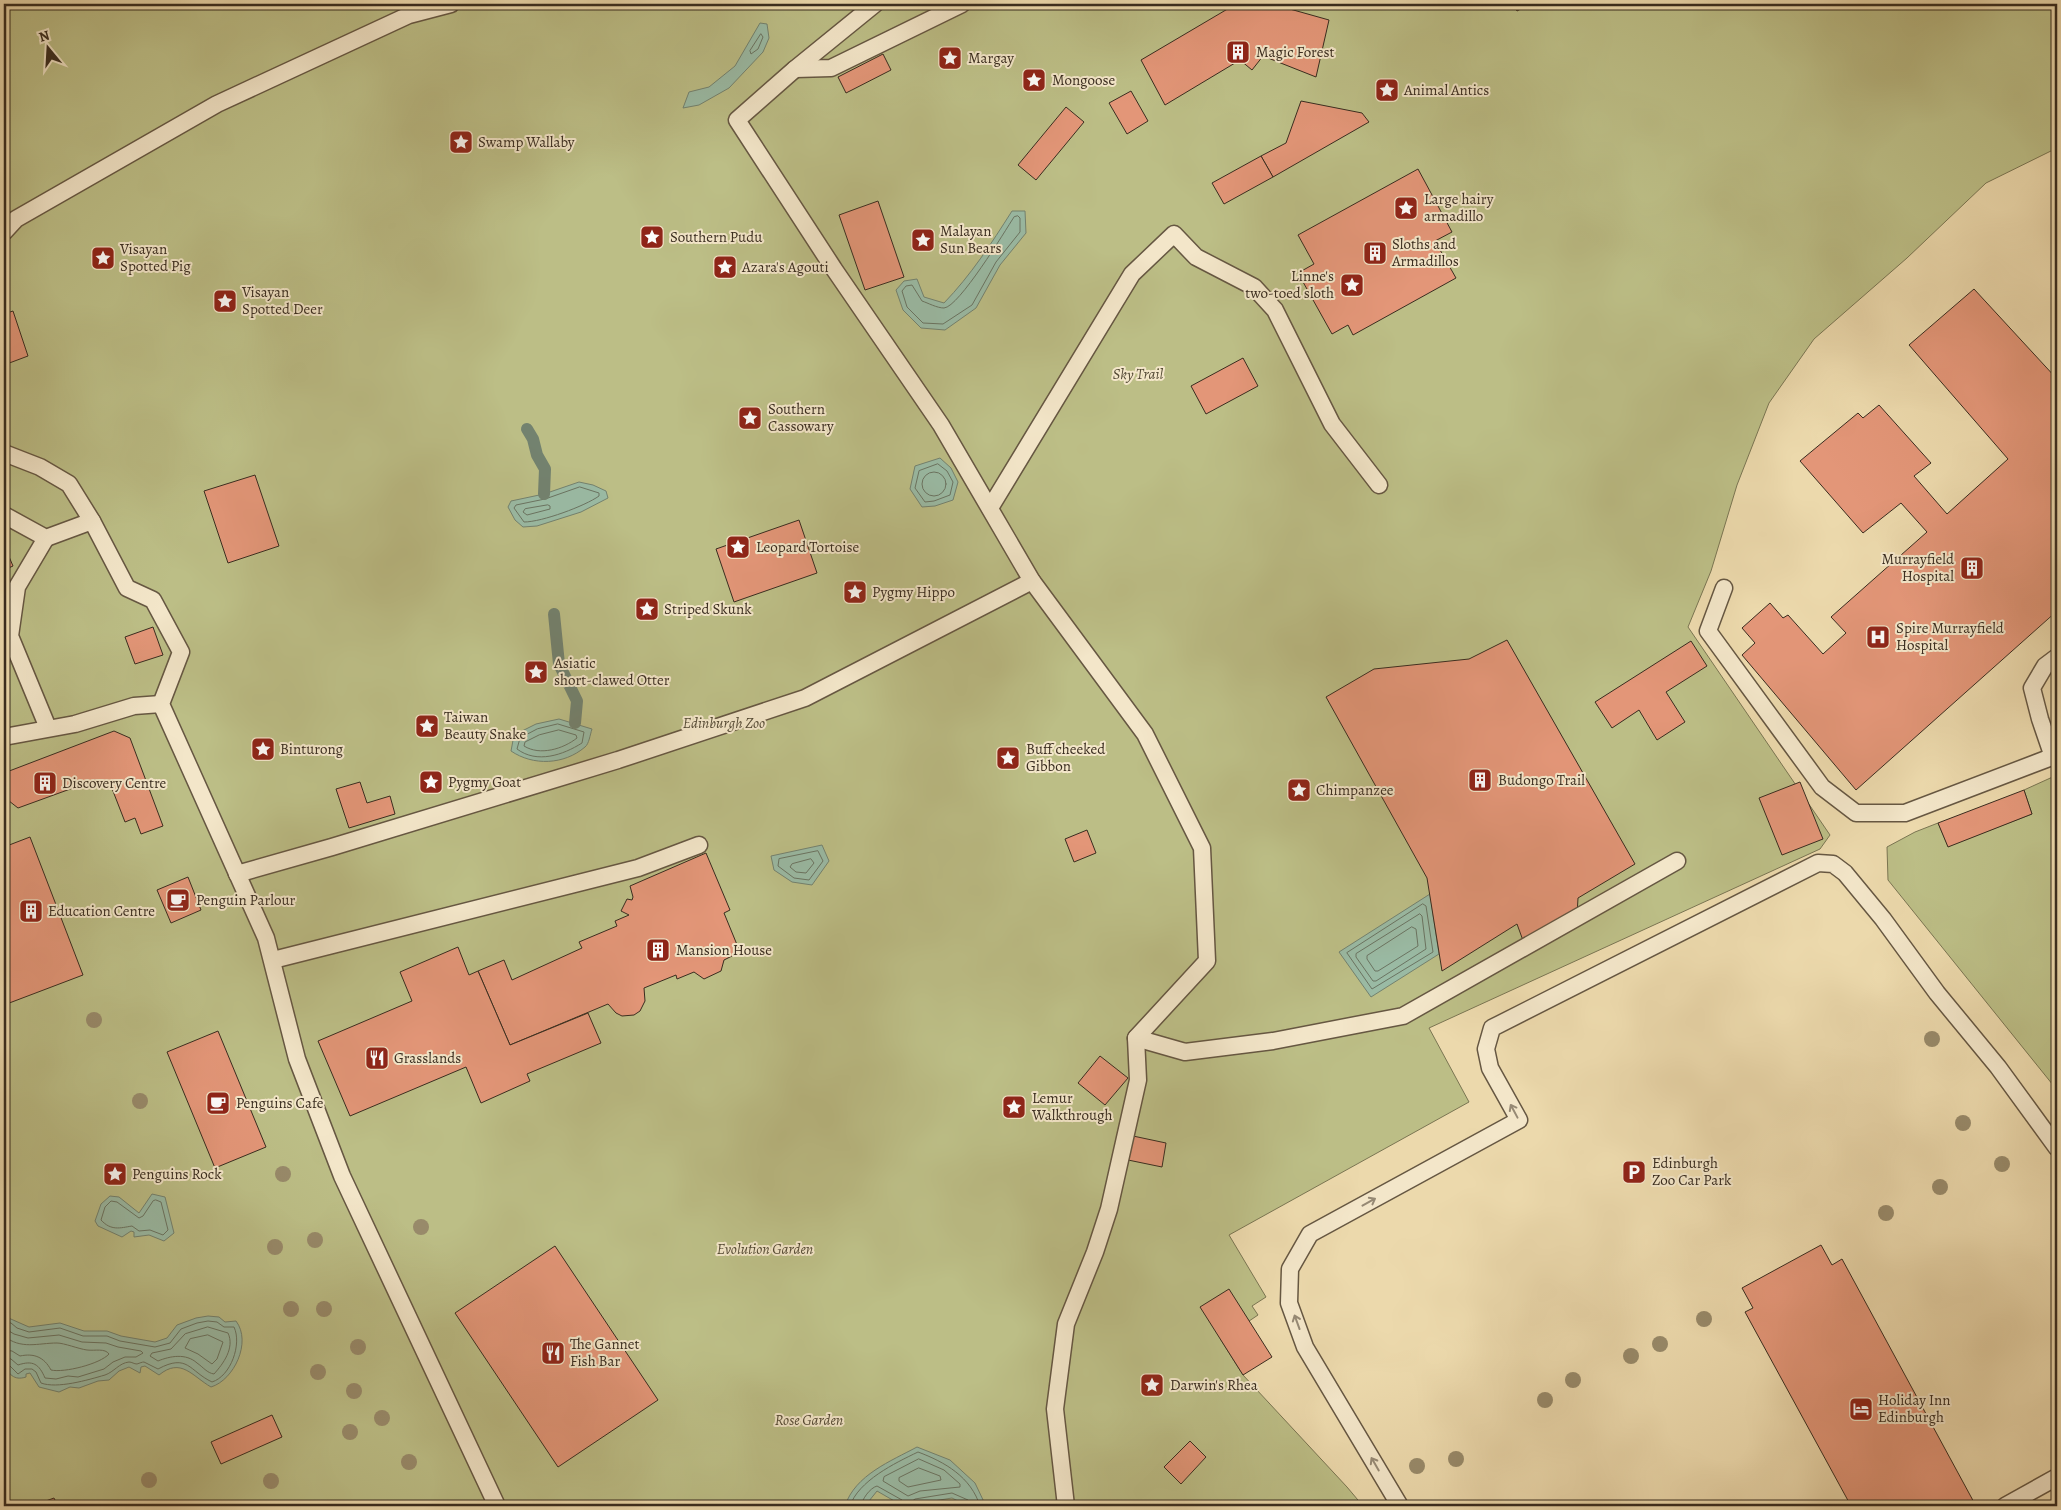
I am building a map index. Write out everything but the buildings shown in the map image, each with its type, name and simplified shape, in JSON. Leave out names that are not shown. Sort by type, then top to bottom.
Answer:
[{"type":"lane","points":[[4,232],[16,219],[218,104],[409,15],[451,4]]},
{"type":"lane","points":[[875,4],[795,69],[737,120],[834,269],[941,424],[1032,581],[1145,734],[1202,848],[1207,961],[1136,1038],[1138,1080],[1109,1209],[1095,1252],[1066,1324],[1054,1409],[1066,1506]]},
{"type":"lane","points":[[795,69],[831,68],[962,4]]},
{"type":"lane","points":[[990,508],[1132,274],[1174,234],[1196,257],[1254,287],[1275,310],[1332,424],[1379,485]]},
{"type":"lane","points":[[4,453],[40,467],[69,484],[92,521],[126,588],[153,600],[181,652],[162,704],[266,938],[297,1059],[342,1176],[497,1506]]},
{"type":"lane","points":[[4,515],[46,538]]},
{"type":"lane","points":[[48,728],[10,636],[17,587],[46,538],[92,521]]},
{"type":"lane","points":[[236,874],[332,847],[618,760],[805,698],[1032,581]]},
{"type":"lane","points":[[1724,588],[1708,631],[1822,787],[1856,813],[1905,813],[2055,756],[2040,719],[2032,688],[2045,666],[2057,657]]},
{"type":"lane","points":[[4,737],[74,724],[134,706],[162,704]]},
{"type":"lane","points":[[273,960],[638,868],[699,845]]},
{"type":"lane","points":[[1136,1038],[1185,1052],[1274,1041],[1403,1016],[1677,862]]},
{"type":"lane","points":[[1400,1506],[1306,1347],[1290,1303],[1290,1269],[1310,1234],[1518,1120],[1490,1068],[1486,1049],[1492,1028],[1818,863],[1833,864],[1845,873],[1883,919],[1937,993],[1998,1067],[2057,1148]]},
{"type":"lane","points":[[2005,1506],[2057,1477]]},
{"type":"green space","name":"Edinburgh Zoo","points":[[4,4],[2057,4],[2057,148],[1986,183],[1907,258],[1814,339],[1769,403],[1737,485],[1711,571],[1688,627],[1830,835],[1820,849],[1429,1028],[1469,1102],[1229,1235],[1266,1297],[1252,1306],[1258,1315],[1221,1340],[1243,1375],[1363,1506],[4,1506]]},
{"type":"green space","points":[[2057,775],[2057,1090],[1888,880],[1887,847],[1915,832],[1938,823],[1948,846],[2032,814],[2024,790]]},
{"type":"water","points":[[760,23],[767,24],[769,38],[763,52],[729,88],[699,105],[683,108],[689,92],[709,87],[735,66]]},
{"type":"water","points":[[1012,211],[1025,211],[1026,233],[1000,265],[976,308],[945,330],[921,328],[903,310],[896,290],[904,281],[917,279],[924,297],[944,303],[972,270]]},
{"type":"water","points":[[940,458],[951,468],[958,482],[953,500],[935,506],[922,507],[910,489],[915,466]]},
{"type":"water","points":[[579,482],[593,485],[606,491],[608,498],[581,512],[537,526],[523,527],[515,520],[508,507],[511,501],[544,494]]},
{"type":"water","points":[[559,719],[592,729],[586,746],[577,753],[558,760],[539,761],[520,756],[511,751],[514,735],[536,724]]},
{"type":"water","points":[[822,845],[829,861],[812,885],[792,882],[774,870],[771,856]]},
{"type":"water","points":[[1430,894],[1439,954],[1371,997],[1339,952]]},
{"type":"water","points":[[152,1194],[165,1197],[174,1233],[164,1241],[149,1235],[134,1237],[134,1232],[131,1231],[122,1237],[98,1226],[95,1221],[101,1204],[110,1196],[119,1197],[139,1213]]},
{"type":"water","points":[[4,1316],[29,1327],[60,1323],[84,1331],[107,1331],[121,1336],[155,1342],[167,1338],[177,1325],[196,1318],[219,1317],[225,1322],[236,1321],[242,1339],[241,1349],[233,1369],[227,1377],[211,1387],[180,1368],[167,1370],[159,1375],[145,1366],[141,1367],[140,1373],[129,1367],[119,1371],[109,1380],[98,1381],[79,1388],[70,1387],[59,1392],[39,1387],[30,1373],[26,1374],[26,1377],[18,1378],[12,1376],[7,1370],[4,1363]]},
{"type":"water","points":[[917,1447],[950,1460],[975,1483],[985,1504],[966,1505],[952,1498],[903,1506],[877,1491],[865,1506],[845,1506],[850,1495],[865,1477]]},
{"type":"waterway","points":[[527,429],[533,439],[537,455],[545,469],[544,494]]},
{"type":"waterway","points":[[554,614],[559,664],[577,701],[575,723]]},
{"type":"place","name":"Magic Forest","points":[[1238,52]]},
{"type":"place","name":"Margay","points":[[950,58]]},
{"type":"place","name":"Mongoose","points":[[1034,80]]},
{"type":"place","name":"Animal Antics","points":[[1387,90]]},
{"type":"place","name":"Swamp Wallaby","points":[[461,142]]},
{"type":"place","name":"Large hairy armadillo","points":[[1406,208]]},
{"type":"place","name":"Southern Pudu","points":[[652,237]]},
{"type":"place","name":"Malayan Sun Bears","points":[[923,240]]},
{"type":"place","name":"Sloths and Armadillos","points":[[1375,253]]},
{"type":"place","name":"Visayan Spotted Pig","points":[[103,258]]},
{"type":"place","name":"Azara's Agouti","points":[[725,267]]},
{"type":"place","name":"Linne's two-toed sloth","points":[[1352,285]]},
{"type":"place","name":"Visayan Spotted Deer","points":[[225,301]]},
{"type":"place","name":"Southern Cassowary","points":[[750,418]]},
{"type":"place","name":"Leopard Tortoise","points":[[738,547]]},
{"type":"place","name":"Murrayfield Hospital","points":[[1972,568]]},
{"type":"place","name":"Pygmy Hippo","points":[[855,592]]},
{"type":"place","name":"Striped Skunk","points":[[647,609]]},
{"type":"place","name":"Spire Murrayfield Hospital","points":[[1878,637]]},
{"type":"place","name":"Asiatic short-clawed Otter","points":[[536,672]]},
{"type":"place","name":"Taiwan Beauty Snake","points":[[427,726]]},
{"type":"place","name":"Binturong","points":[[263,749]]},
{"type":"place","name":"Buff cheeked Gibbon","points":[[1008,758]]},
{"type":"place","name":"Budongo Trail","points":[[1480,780]]},
{"type":"place","name":"Pygmy Goat","points":[[431,782]]},
{"type":"place","name":"Discovery Centre","points":[[45,783]]},
{"type":"place","name":"Chimpanzee","points":[[1299,790]]},
{"type":"place","name":"Penguin Parlour","points":[[178,900]]},
{"type":"place","name":"Education Centre","points":[[31,911]]},
{"type":"place","name":"Mansion House","points":[[658,950]]},
{"type":"place","name":"Grasslands","points":[[377,1058]]},
{"type":"place","name":"Penguins Cafe","points":[[218,1103]]},
{"type":"place","name":"Lemur Walkthrough","points":[[1014,1107]]},
{"type":"place","name":"Edinburgh Zoo Car Park","points":[[1634,1172]]},
{"type":"place","name":"Penguins Rock","points":[[115,1174]]},
{"type":"place","name":"The Gannet Fish Bar","points":[[553,1353]]},
{"type":"place","name":"Darwin's Rhea","points":[[1152,1385]]},
{"type":"place","name":"Holiday Inn Edinburgh","points":[[1861,1409]]},
{"type":"park label","name":"Sky Trail","points":[[1138,374]]},
{"type":"park label","name":"Evolution Garden","points":[[765,1249]]},
{"type":"park label","name":"Rose Garden","points":[[809,1420]]}]
